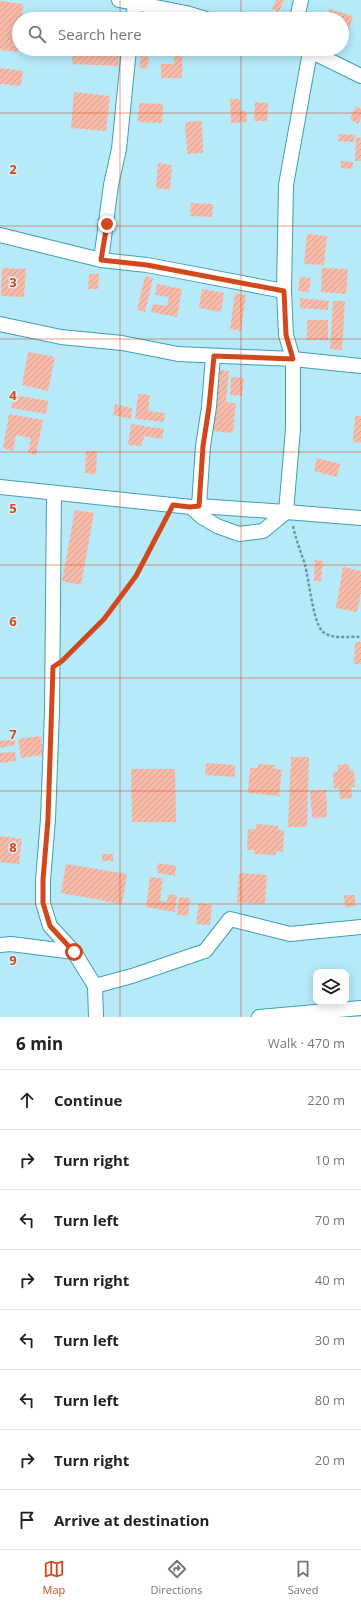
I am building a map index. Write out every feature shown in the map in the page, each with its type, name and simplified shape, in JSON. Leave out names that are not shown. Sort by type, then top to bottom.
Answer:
[{"type":"street","points":[[119,0],[180,12]]},
{"type":"street","points":[[298,12],[301,0]]},
{"type":"street","points":[[134,12],[135,4]]},
{"type":"street","points":[[101,260],[111,185],[119,149],[128,56]]},
{"type":"street","points":[[289,512],[293,429],[293,359],[286,335],[284,291],[286,185],[307,56]]},
{"type":"street","points":[[320,56],[361,76]]},
{"type":"street","points":[[0,235],[101,260],[162,268],[284,291]]},
{"type":"street","points":[[0,324],[61,337],[122,343],[178,354],[293,359],[361,366]]},
{"type":"street","points":[[214,356],[209,407],[195,507],[202,517],[217,526],[239,534],[264,531],[289,512]]},
{"type":"street","points":[[0,487],[195,507],[289,512],[361,518]]},
{"type":"street","points":[[54,493],[53,667],[48,819],[43,880],[43,903],[50,926],[74,952],[95,986],[96,1017]]},
{"type":"street","points":[[95,986],[132,976],[205,951],[230,918],[290,934],[361,927]]},
{"type":"street","points":[[0,945],[11,944],[74,952]]},
{"type":"street","points":[[259,1017],[361,1008]]},
{"type":"path","points":[[53,667],[62,661],[104,619],[136,576],[173,505]]},
{"type":"path","points":[[289,512],[296,542],[304,564],[317,622],[322,631],[336,636],[361,637]]},
{"type":"building","points":[[276,0],[284,0],[279,12],[272,9]]},
{"type":"building","points":[[0,1],[23,4],[22,12],[12,12],[12,51],[0,50]]},
{"type":"building","points":[[329,9],[339,12],[328,12]]},
{"type":"building","points":[[349,15],[353,16],[349,29]]},
{"type":"building","points":[[73,56],[119,56],[118,66],[72,64]]},
{"type":"building","points":[[141,56],[149,57],[147,69],[139,68]]},
{"type":"building","points":[[174,56],[182,56],[182,78],[161,78],[161,64],[174,64]]},
{"type":"building","points":[[0,68],[23,71],[21,86],[0,84]]},
{"type":"building","points":[[74,92],[110,96],[106,131],[71,128]]},
{"type":"building","points":[[230,99],[240,99],[240,111],[246,111],[247,122],[231,123]]},
{"type":"building","points":[[255,102],[268,103],[267,121],[254,121]]},
{"type":"building","points":[[139,103],[163,104],[162,123],[138,122]]},
{"type":"building","points":[[356,106],[361,109],[361,118],[358,124],[350,119]]},
{"type":"building","points":[[202,121],[203,153],[187,154],[185,122]]},
{"type":"building","points":[[339,134],[355,135],[354,142],[338,141]]},
{"type":"building","points":[[356,137],[361,138],[361,161],[355,161]]},
{"type":"building","points":[[341,161],[353,162],[353,169],[341,168]]},
{"type":"building","points":[[158,163],[172,165],[170,190],[156,188]]},
{"type":"building","points":[[191,203],[213,204],[212,217],[190,216]]},
{"type":"building","points":[[307,234],[327,236],[324,265],[304,264]]},
{"type":"building","points":[[2,268],[26,269],[24,297],[1,296]]},
{"type":"building","points":[[322,268],[348,269],[346,294],[321,292]]},
{"type":"building","points":[[89,274],[99,274],[98,289],[88,289]]},
{"type":"building","points":[[145,276],[153,278],[145,312],[137,310]]},
{"type":"building","points":[[300,277],[311,278],[309,292],[298,291]]},
{"type":"building","points":[[157,284],[182,289],[177,317],[151,312],[153,304],[167,306],[169,297],[155,295]]},
{"type":"building","points":[[202,289],[224,293],[221,312],[199,308]]},
{"type":"building","points":[[235,293],[246,295],[241,331],[230,329]]},
{"type":"building","points":[[300,298],[329,301],[328,310],[300,308]]},
{"type":"building","points":[[333,301],[345,301],[342,350],[330,349]]},
{"type":"building","points":[[307,320],[328,320],[328,340],[307,340]]},
{"type":"building","points":[[28,352],[55,357],[48,391],[22,385]]},
{"type":"building","points":[[220,370],[229,371],[226,402],[236,403],[233,433],[213,431]]},
{"type":"building","points":[[231,377],[244,378],[242,396],[230,395]]},
{"type":"building","points":[[138,394],[150,395],[148,411],[165,413],[164,422],[135,419]]},
{"type":"building","points":[[14,395],[48,401],[46,414],[11,408]]},
{"type":"building","points":[[115,404],[132,408],[131,419],[113,415]]},
{"type":"building","points":[[9,414],[43,420],[36,455],[28,453],[31,438],[16,435],[13,451],[3,448]]},
{"type":"building","points":[[355,416],[361,416],[361,443],[353,442]]},
{"type":"building","points":[[131,424],[164,429],[162,439],[144,436],[142,446],[128,445]]},
{"type":"building","points":[[86,451],[97,451],[96,474],[85,473]]},
{"type":"building","points":[[317,458],[340,464],[337,477],[314,471]]},
{"type":"building","points":[[75,510],[94,513],[81,585],[62,581]]},
{"type":"building","points":[[315,560],[323,561],[321,581],[314,581]]},
{"type":"building","points":[[343,567],[361,571],[361,592],[357,612],[336,608]]},
{"type":"building","points":[[355,642],[361,642],[361,664],[354,664]]},
{"type":"building","points":[[41,736],[43,755],[21,758],[18,739]]},
{"type":"building","points":[[14,739],[15,745],[0,748],[0,741]]},
{"type":"building","points":[[15,752],[16,761],[0,763],[0,753]]},
{"type":"building","points":[[291,757],[309,757],[307,827],[288,827]]},
{"type":"building","points":[[206,763],[235,765],[235,777],[205,775]]},
{"type":"building","points":[[258,764],[275,765],[275,769],[282,770],[279,796],[248,793],[250,768],[258,768]]},
{"type":"building","points":[[349,764],[350,771],[354,770],[355,787],[351,787],[352,798],[340,799],[339,788],[334,789],[333,772],[338,772],[338,765]]},
{"type":"building","points":[[131,769],[175,769],[176,822],[132,822]]},
{"type":"building","points":[[326,790],[327,817],[312,818],[310,791]]},
{"type":"building","points":[[256,824],[278,826],[278,830],[284,830],[283,852],[276,851],[276,855],[254,854],[254,850],[247,850],[248,829],[256,829]]},
{"type":"building","points":[[0,836],[22,839],[19,864],[0,862]]},
{"type":"building","points":[[102,854],[113,854],[113,861],[102,861]]},
{"type":"building","points":[[158,863],[176,866],[175,876],[157,873]]},
{"type":"building","points":[[66,864],[127,874],[122,904],[61,893]]},
{"type":"building","points":[[239,873],[267,875],[265,904],[237,902]]},
{"type":"building","points":[[150,877],[163,878],[160,901],[167,902],[168,894],[177,895],[175,912],[146,907]]},
{"type":"building","points":[[344,895],[355,895],[355,906],[345,907]]},
{"type":"building","points":[[179,897],[190,898],[188,916],[177,915]]},
{"type":"building","points":[[199,903],[212,905],[210,925],[196,924]]},
{"type":"route","points":[[74,952],[50,926],[43,903],[43,880],[48,819],[53,667],[62,661],[104,619],[136,576],[152,548],[153,540],[173,505],[190,507],[199,506],[203,446],[209,407],[214,356],[293,359],[286,335],[284,291],[147,265],[101,260],[107,224]]}]
